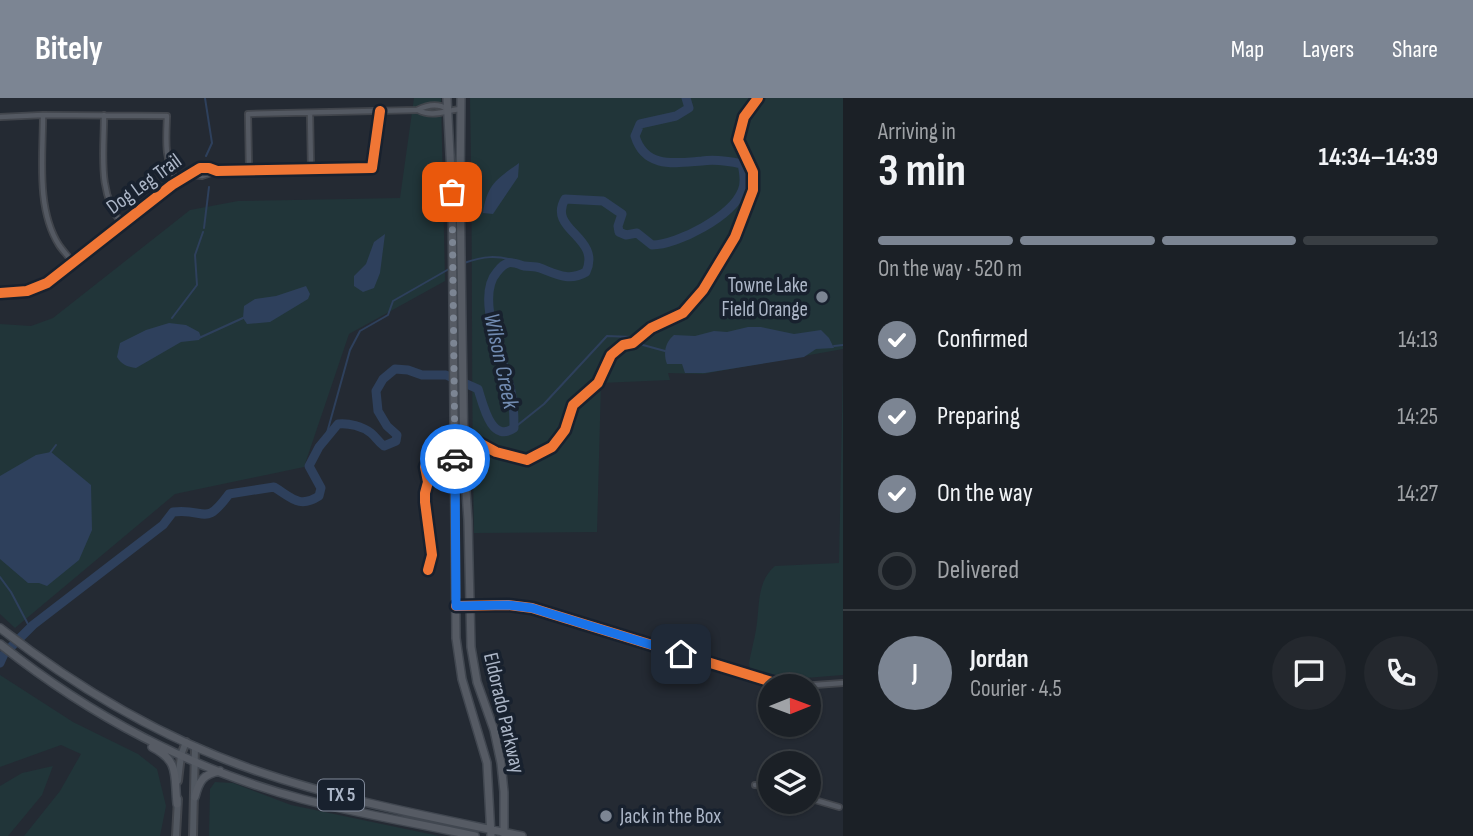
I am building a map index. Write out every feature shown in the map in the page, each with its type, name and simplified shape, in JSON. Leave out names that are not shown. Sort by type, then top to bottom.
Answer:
[{"type":"main road","name":"Eldorado Parkway","points":[[447,98],[452,192],[458,659],[489,772],[490,833]]},
{"type":"main road","name":"Eldorado Parkway","points":[[461,98],[464,462],[472,655],[501,763],[504,834]]},
{"type":"main road","name":"TX 5","points":[[0,628],[105,701],[195,747],[293,783],[447,819],[490,833],[522,836]]},
{"type":"main road","name":"TX 5","points":[[0,644],[22,662],[110,720],[180,755],[299,798],[475,836]]},
{"type":"main road","points":[[472,710],[485,705]]},
{"type":"main road","points":[[110,720],[123,731],[165,753],[169,758],[175,771],[177,804]]},
{"type":"main road","points":[[176,836],[180,755],[186,742]]},
{"type":"main road","points":[[193,836],[195,747]]},
{"type":"main road","points":[[195,797],[201,779],[220,771]]},
{"type":"main road","points":[[411,822],[413,811]]},
{"type":"main road","points":[[447,819],[447,829]]},
{"type":"street","points":[[249,170],[248,114],[417,110],[425,106],[441,105],[447,110],[461,109]]},
{"type":"street","name":"Dog Leg Trail","points":[[0,293],[20,293],[42,286],[177,181],[200,168],[217,171],[372,168],[380,111]]},
{"type":"street","points":[[310,113],[311,169]]},
{"type":"street","points":[[43,115],[44,197],[58,245],[73,262]]},
{"type":"street","points":[[104,116],[104,184],[107,200],[122,224]]},
{"type":"street","points":[[0,117],[167,116],[166,155],[170,170],[177,181]]},
{"type":"street","name":"Dog Leg Trail","points":[[188,175],[202,177],[217,171]]},
{"type":"street","points":[[456,606],[517,606],[545,611],[758,678]]},
{"type":"street","points":[[821,685],[843,683]]},
{"type":"street","points":[[821,802],[839,807]]},
{"type":"green space","points":[[414,98],[441,98],[445,281],[349,334],[304,467],[175,494],[15,628],[0,614],[0,324],[31,326],[53,318],[190,210],[238,201],[400,198]]},
{"type":"green space","points":[[470,98],[843,98],[843,349],[703,374],[668,373],[670,380],[601,383],[597,532],[474,533]]},
{"type":"green space","points":[[843,364],[843,675],[772,674],[750,669],[760,595],[769,572],[775,566],[839,563]]},
{"type":"green space","points":[[0,675],[73,722],[138,754],[157,769],[166,806],[160,836],[24,836],[60,791],[81,754],[61,745],[0,767]]},
{"type":"green space","points":[[53,766],[42,795],[8,836],[0,836],[0,786],[22,773]]},
{"type":"green space","points":[[215,782],[233,783],[291,805],[439,836],[209,836],[210,789]]},
{"type":"water","points":[[519,163],[518,177],[493,214],[483,213],[487,195],[494,183]]},
{"type":"water","points":[[385,234],[380,273],[374,288],[363,292],[354,286],[354,276],[366,264],[374,242]]},
{"type":"water","points":[[306,286],[310,294],[308,299],[270,322],[247,324],[243,318],[244,306],[255,299],[276,296]]},
{"type":"water","points":[[169,323],[186,325],[199,332],[201,337],[199,340],[181,342],[136,368],[125,365],[117,357],[120,343],[146,330]]},
{"type":"water","points":[[748,327],[794,334],[821,330],[834,348],[816,349],[804,357],[705,373],[685,373],[682,364],[667,364],[666,348],[674,335],[695,336]]},
{"type":"water","points":[[51,452],[91,485],[92,530],[79,560],[47,586],[28,583],[0,559],[0,476],[36,455]]},
{"type":"waterway","points":[[205,98],[212,143],[206,156]]},
{"type":"waterway","name":"Wilson Creek","points":[[0,663],[4,654],[33,625],[163,525],[173,512],[209,514],[229,494],[274,487],[300,502],[312,500],[319,496],[321,488],[309,466],[319,447],[338,424],[364,428],[384,446],[396,441],[397,435],[387,426],[378,411],[376,391],[383,379],[395,369],[422,375],[446,375],[478,389],[494,427],[506,432],[514,428],[512,396],[490,313],[491,283],[497,272],[510,263],[538,267],[568,277],[586,272],[589,260],[587,250],[563,219],[561,210],[565,199],[603,201],[622,214],[619,232],[626,235],[637,233],[652,245],[676,240],[703,227],[727,210],[742,191],[742,164],[717,160],[662,162],[653,159],[640,147],[635,136],[640,124],[676,116],[689,108],[686,98]]},
{"type":"waterway","points":[[204,228],[209,187]]},
{"type":"waterway","points":[[172,318],[197,285],[195,255],[203,232]]},
{"type":"waterway","points":[[464,263],[490,257],[517,261]]},
{"type":"waterway","points":[[325,440],[350,350],[360,331],[388,315],[393,301],[449,269]]},
{"type":"waterway","points":[[199,338],[243,318]]},
{"type":"waterway","points":[[514,428],[544,404],[607,336],[632,337]]},
{"type":"waterway","points":[[643,345],[665,351]]},
{"type":"waterway","points":[[834,346],[843,345]]},
{"type":"waterway","points":[[50,453],[56,445]]},
{"type":"waterway","points":[[0,577],[30,628]]},
{"type":"cycle path","points":[[428,570],[432,555],[425,502],[428,482],[425,467],[430,458],[447,447],[449,440],[468,437],[496,452],[527,460],[552,447],[565,430],[573,405],[598,383],[611,355],[623,345],[633,343],[651,328],[683,313],[703,290],[735,237],[753,190],[753,172],[738,140],[744,117],[758,98]]},
{"type":"cycle path","points":[[0,293],[27,291],[47,283],[172,185],[200,168],[217,171],[372,168],[380,111]]},
{"type":"cycle path","points":[[456,606],[508,605],[532,608],[758,678]]},
{"type":"way so far","points":[[452,192],[455,459]]},
{"type":"place","name":"Towne Lake Field Orange","points":[[822,297]]},
{"type":"place","name":"Jack in the Box","points":[[606,816]]},
{"type":"route","points":[[455,459],[456,606],[508,605],[532,608],[681,654]]}]
